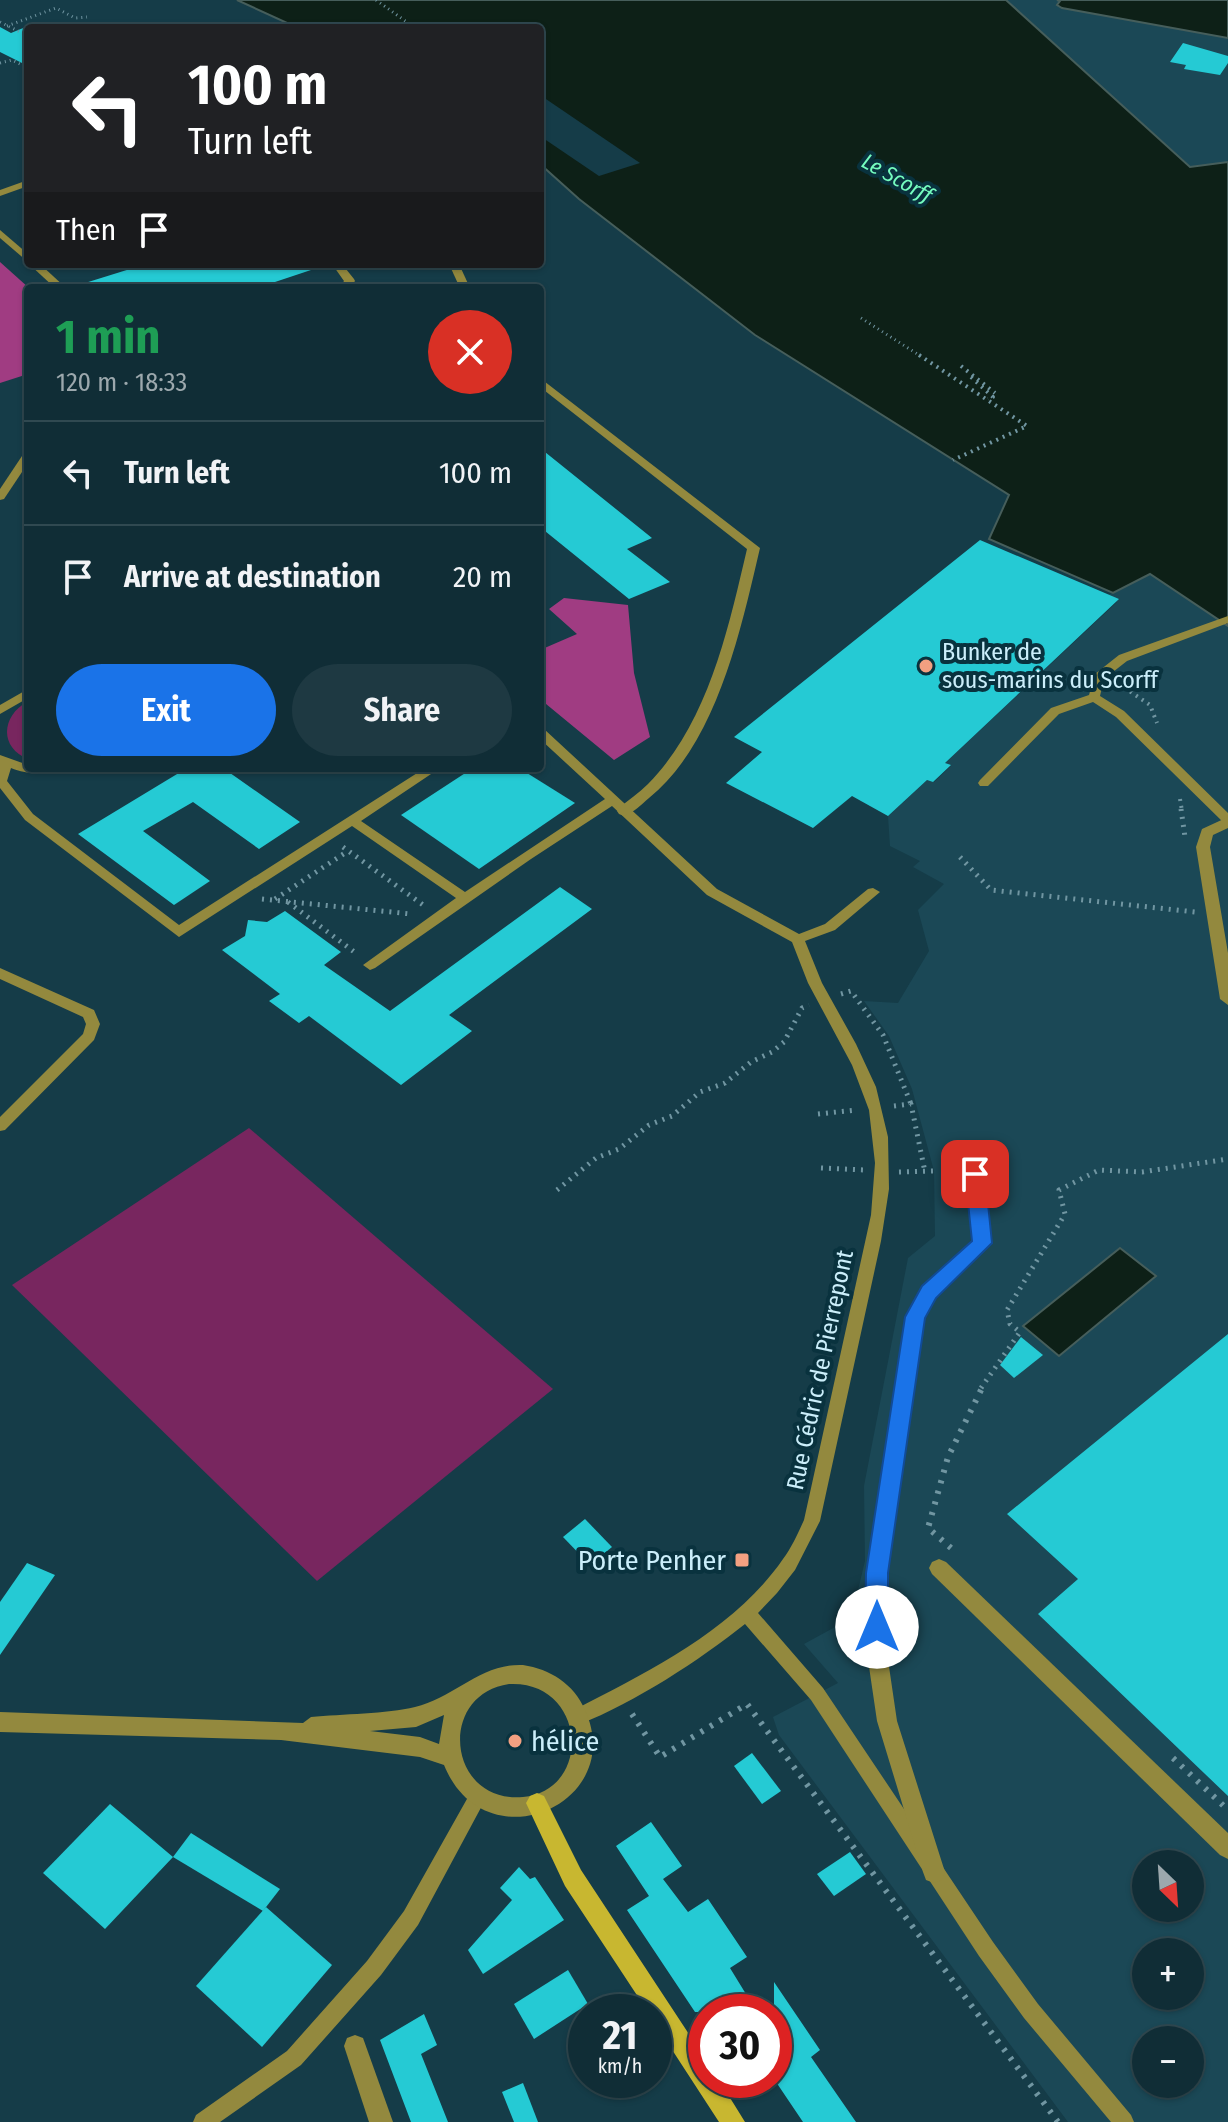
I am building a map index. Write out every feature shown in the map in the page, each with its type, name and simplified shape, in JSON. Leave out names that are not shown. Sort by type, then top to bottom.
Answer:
[{"type":"street","points":[[0,193],[24,184]]},
{"type":"street","points":[[340,268],[350,281],[347,284]]},
{"type":"street","points":[[544,384],[754,548],[734,633],[706,702],[671,770],[647,796],[624,811]]},
{"type":"street","points":[[1228,821],[1207,832],[1203,847],[1228,999]]},
{"type":"street","points":[[934,1872],[887,1721],[877,1653],[877,1573],[915,1317],[929,1292],[982,1243],[975,1174]]},
{"type":"street","points":[[939,1568],[1228,1848]]},
{"type":"street","points":[[281,1730],[416,1717],[467,1696],[486,1683],[508,1676],[530,1676],[551,1684],[569,1697],[580,1716],[585,1736],[582,1757],[572,1776],[557,1792],[537,1803],[514,1807],[492,1804],[478,1796],[456,1777],[448,1757],[447,1735],[454,1714],[467,1696]]},
{"type":"street","points":[[0,1722],[281,1730],[420,1747],[448,1757]]},
{"type":"street","points":[[537,1803],[573,1878],[733,2122]]},
{"type":"street","points":[[355,2046],[381,2122]]},
{"type":"lane","points":[[0,233],[24,255]]},
{"type":"lane","points":[[38,268],[56,284]]},
{"type":"lane","points":[[0,497],[24,461]]},
{"type":"lane","points":[[1094,697],[1099,677],[1123,658],[1228,619]]},
{"type":"lane","points":[[0,710],[24,695]]},
{"type":"lane","points":[[984,783],[1055,711],[1094,697]]},
{"type":"lane","points":[[1094,697],[1120,714],[1228,821]]},
{"type":"lane","points":[[544,736],[712,892],[798,939],[830,927],[873,892]]},
{"type":"lane","points":[[24,769],[3,761],[1,781],[29,817],[179,932],[428,772]]},
{"type":"lane","points":[[370,965],[613,800]]},
{"type":"lane","points":[[353,821],[465,898]]},
{"type":"lane","name":"Rue Cédric de Pierrepont","points":[[580,1716],[668,1668],[746,1612],[789,1566],[812,1521],[885,1171],[879,1123],[864,1073],[806,969],[798,939]]},
{"type":"lane","points":[[0,973],[89,1014],[93,1024],[89,1036],[0,1126]]},
{"type":"lane","points":[[746,1612],[817,1694],[934,1872],[1031,2011],[1124,2122]]},
{"type":"lane","points":[[203,2122],[294,2058],[374,1968],[411,1918],[478,1796]]},
{"type":"path","points":[[376,0],[409,24]]},
{"type":"path","points":[[7,26],[56,8],[75,18],[87,17]]},
{"type":"path","points":[[0,22],[24,34]]},
{"type":"path","points":[[0,63],[12,60],[24,66]]},
{"type":"path","points":[[861,318],[1027,426],[953,460]]},
{"type":"path","points":[[961,366],[995,393]]},
{"type":"path","points":[[973,376],[969,377],[993,397],[987,400]]},
{"type":"path","points":[[1125,674],[1122,686],[1150,705],[1160,733]]},
{"type":"path","points":[[329,836],[440,916]]},
{"type":"path","points":[[274,900],[348,851]]},
{"type":"path","points":[[960,857],[991,890],[1183,913],[1214,912]]},
{"type":"path","points":[[234,897],[440,916]]},
{"type":"path","points":[[288,902],[370,965]]},
{"type":"path","points":[[557,1190],[596,1158],[619,1149],[649,1125],[672,1116],[700,1092],[725,1083],[751,1062],[772,1052],[784,1042],[802,1008],[851,991],[883,1035],[911,1104]]},
{"type":"path","points":[[953,1550],[928,1528],[948,1457],[981,1389],[1020,1332],[1010,1324],[1007,1310],[1065,1214],[1059,1190],[1099,1170],[1142,1172],[1228,1159]]},
{"type":"path","points":[[620,1696],[660,1757],[747,1704],[1058,2122]]},
{"type":"path","points":[[1171,1756],[1228,1810]]},
{"type":"shaded area","points":[[1006,0],[1228,0],[1228,162],[1190,167]]},
{"type":"shaded area","points":[[0,262],[25,284],[24,375],[0,383]]},
{"type":"shaded area","points":[[1150,574],[1228,626],[1228,2122],[1068,2122],[779,1735],[773,1717],[838,1683],[804,1644],[837,1626],[853,1611],[865,1561],[864,1486],[908,1258],[935,1236],[934,1171],[912,1089],[889,1036],[864,1001],[898,1003],[929,951],[918,910],[944,884],[913,867],[920,861],[890,846],[888,816],[927,780],[934,782],[951,766],[945,763],[1117,602],[1108,595]]},
{"type":"shaded area","points":[[564,598],[628,605],[634,673],[650,737],[614,760],[544,702],[544,648],[577,634],[549,609]]},
{"type":"shaded area","points":[[24,704],[24,757],[12,748],[7,732],[12,715]]},
{"type":"shaded area","points":[[249,1128],[553,1389],[317,1581],[12,1285]]},
{"type":"water","name":"Le Scorff","points":[[237,0],[1006,0],[1190,167],[1228,162],[1228,626],[1150,574],[1113,593],[989,539],[1009,495],[755,335],[579,199],[544,168],[544,24],[289,24]]},
{"type":"water","points":[[1057,0],[1228,0],[1228,38],[1062,8],[1057,5],[1060,1]]},
{"type":"water","points":[[1120,1248],[1156,1276],[1059,1356],[1023,1326]]},
{"type":"pier","points":[[544,98],[640,163],[599,176],[544,139]]},
{"type":"building","points":[[0,27],[11,33],[24,28],[24,64],[0,52]]},
{"type":"building","points":[[1183,43],[1228,56],[1228,63],[1220,75],[1184,69],[1186,65],[1170,62]]},
{"type":"building","points":[[133,268],[317,268],[269,284],[85,283]]},
{"type":"building","points":[[544,451],[652,538],[627,549],[670,582],[629,599],[544,530]]},
{"type":"building","name":"Bunker de sous-marins du Scorff","points":[[980,540],[1119,599],[945,763],[951,765],[933,782],[927,780],[888,816],[852,796],[813,828],[726,783],[762,752],[734,737]]},
{"type":"building","points":[[180,772],[229,772],[300,822],[259,849],[193,802],[143,831],[210,881],[174,905],[78,834]]},
{"type":"building","points":[[467,772],[525,772],[575,803],[479,869],[401,815]]},
{"type":"building","points":[[560,887],[592,909],[449,1015],[472,1031],[401,1085],[309,1016],[299,1023],[269,1001],[280,994],[222,950],[245,936],[248,920],[267,922],[285,911],[341,952],[324,965],[390,1011]]},
{"type":"building","points":[[1228,1334],[1228,1796],[1038,1614],[1078,1579],[1007,1514]]},
{"type":"building","points":[[1021,1337],[1043,1355],[1014,1378],[1000,1365]]},
{"type":"building","points":[[585,1519],[612,1547],[590,1565],[563,1537]]},
{"type":"building","points":[[27,1563],[55,1575],[0,1655],[0,1602]]},
{"type":"building","points":[[752,1753],[781,1791],[762,1804],[734,1766]]},
{"type":"building","points":[[110,1804],[173,1857],[105,1929],[43,1873]]},
{"type":"building","points":[[651,1822],[682,1866],[663,1879],[688,1912],[708,1899],[747,1957],[730,1968],[746,1994],[688,1994],[688,2002],[627,1910],[649,1896],[616,1846]]},
{"type":"building","points":[[191,1833],[280,1889],[263,1911],[173,1857]]},
{"type":"building","points":[[850,1852],[866,1874],[834,1896],[817,1874]]},
{"type":"building","points":[[519,1867],[530,1879],[535,1877],[564,1920],[483,1974],[468,1950],[512,1900],[500,1888]]},
{"type":"building","points":[[266,1907],[332,1965],[262,2047],[196,1986]]},
{"type":"building","points":[[568,1970],[582,1994],[568,1994],[568,2017],[534,2039],[514,2004]]},
{"type":"building","points":[[774,1982],[782,1994],[774,1994]]},
{"type":"building","points":[[792,2009],[820,2050],[811,2057],[856,2122],[803,2122],[787,2098],[792,2098]]},
{"type":"building","points":[[424,2014],[437,2045],[421,2054],[448,2122],[411,2122],[380,2040]]},
{"type":"building","points":[[523,2083],[538,2122],[514,2122],[502,2092]]},
{"type":"place","name":"Bunker de sous-marins du Scorff","points":[[926,666]]},
{"type":"place","name":"Porte Penher","points":[[742,1560]]},
{"type":"place","name":"hélice","points":[[515,1741]]},
{"type":"route","points":[[877,1627],[877,1573],[915,1317],[929,1292],[982,1243],[975,1174]]}]
